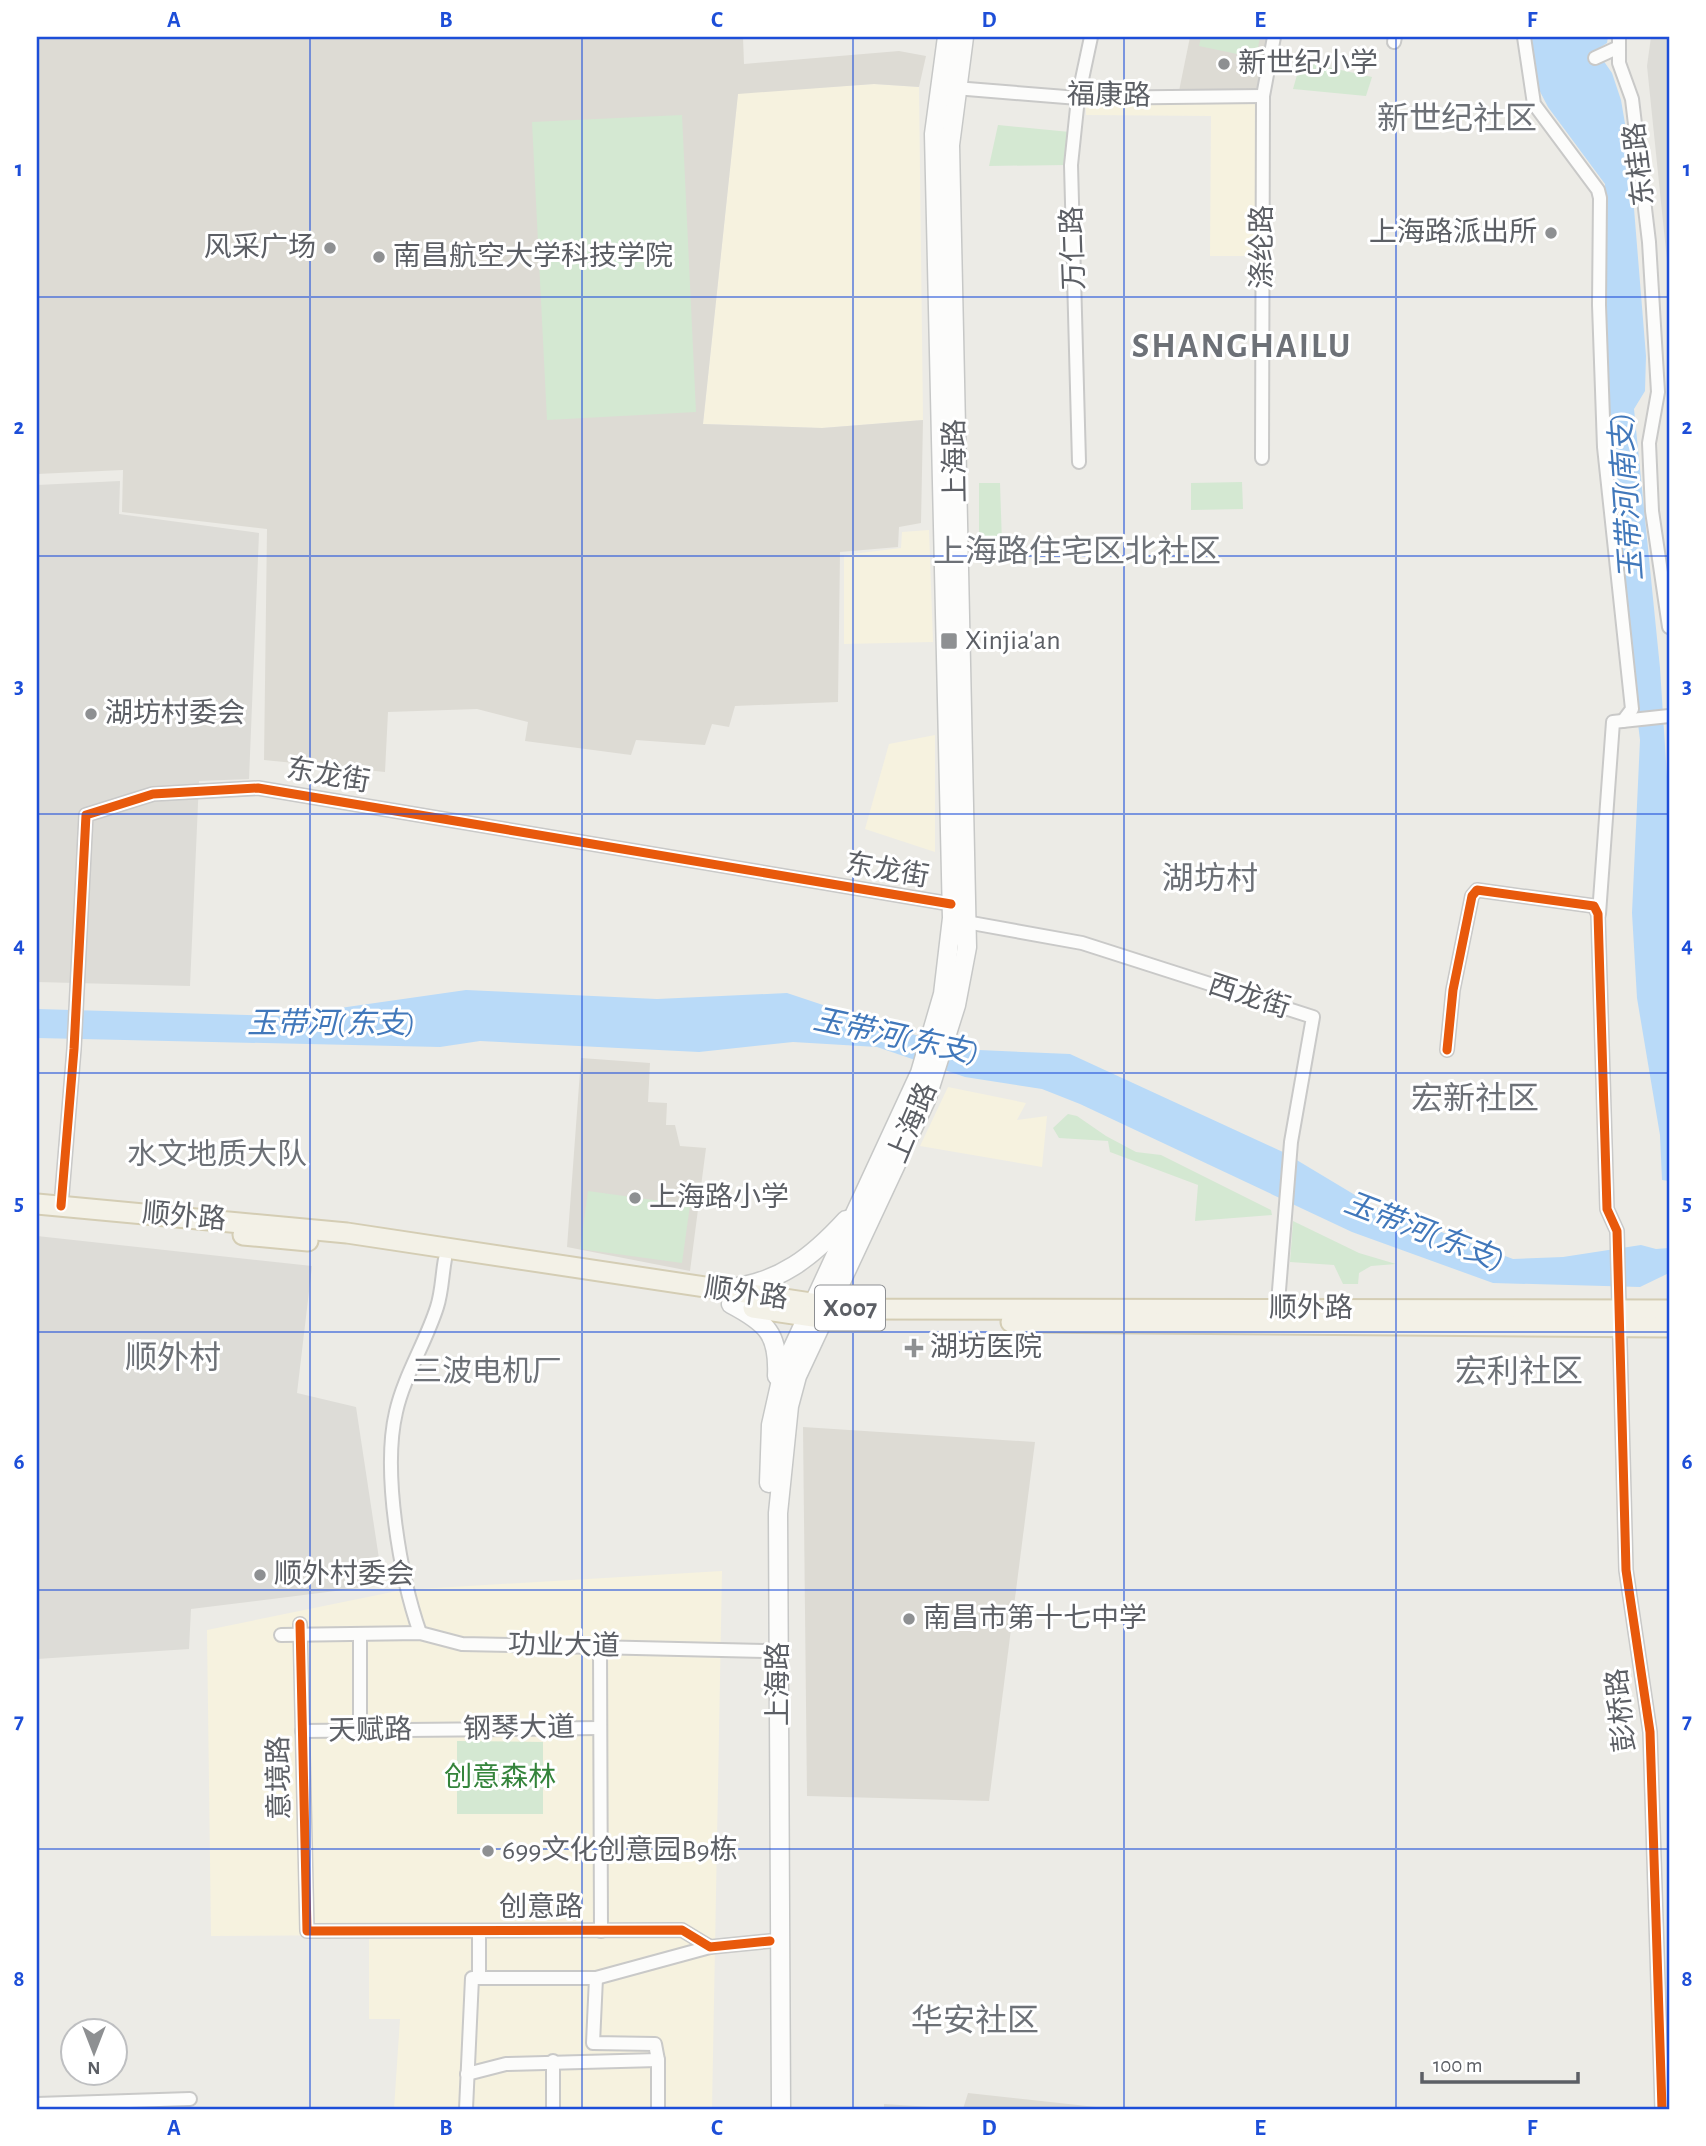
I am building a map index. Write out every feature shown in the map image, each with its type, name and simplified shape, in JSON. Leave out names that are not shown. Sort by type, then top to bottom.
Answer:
[{"type":"main road","name":"上海路","points":[[947,37],[934,134],[951,904],[950,999]]},
{"type":"main road","name":"上海路","points":[[781,2109],[778,1513],[789,1406],[819,1311],[858,1207],[927,1073],[967,947],[950,145],[964,37]]},
{"type":"main road","name":"上海路","points":[[770,2109],[769,1476],[776,1392],[784,1367],[819,1311],[926,1100],[927,1073]]},
{"type":"main road","name":"顺外路","points":[[37,1204],[347,1233],[714,1289],[819,1311]]},
{"type":"main road","points":[[714,1289],[764,1281],[794,1269],[823,1245],[858,1207]]},
{"type":"main road","name":"顺外路","points":[[37,1216],[338,1243],[731,1304],[819,1311],[1277,1316],[1620,1308],[1669,1310]]},
{"type":"main road","points":[[731,1304],[757,1318],[771,1334],[777,1348],[776,1392]]},
{"type":"main road","name":"顺外路","points":[[1620,1308],[1669,1327]]},
{"type":"street","name":"万仁路","points":[[1079,462],[1071,165],[1078,97],[1091,37]]},
{"type":"street","name":"涤纶路","points":[[1262,458],[1263,96],[1274,37]]},
{"type":"street","points":[[1524,37],[1536,88],[1534,104],[1598,190],[1601,198],[1599,305],[1604,447],[1632,709],[1623,721]]},
{"type":"street","points":[[1595,58],[1619,42]]},
{"type":"street","name":"东桂路","points":[[1619,42],[1619,63],[1632,99],[1649,242],[1658,392],[1649,443],[1652,512],[1669,627]]},
{"type":"street","name":"福康路","points":[[956,88],[1078,97],[1263,96]]},
{"type":"street","points":[[1623,721],[1669,716]]},
{"type":"street","name":"彭桥路","points":[[1623,721],[1613,722],[1598,914],[1607,1209],[1617,1231],[1626,1570],[1650,1732],[1662,2109]]},
{"type":"street","name":"东龙街","points":[[61,1206],[74,1049],[74,995],[86,815],[153,794],[258,788],[951,904]]},
{"type":"street","points":[[1447,1050],[1453,990],[1472,896],[1477,890],[1580,902],[1594,906],[1598,914]]},
{"type":"street","name":"西龙街","points":[[966,922],[1082,943],[1313,1017],[1291,1142],[1277,1316]]},
{"type":"street","points":[[420,1633],[408,1599],[396,1518],[392,1462],[396,1411],[438,1305],[445,1259]]},
{"type":"street","name":"功业大道","points":[[281,1635],[300,1630],[360,1635],[420,1633],[462,1644],[769,1651]]},
{"type":"street","name":"意境路","points":[[300,1630],[307,1931]]},
{"type":"street","points":[[360,1635],[360,1731]]},
{"type":"street","points":[[600,1647],[601,1931]]},
{"type":"street","name":"钢琴大道","points":[[437,1730],[600,1728]]},
{"type":"street","name":"天赋路","points":[[302,1731],[437,1730]]},
{"type":"street","name":"创意路","points":[[307,1931],[682,1930],[710,1947]]},
{"type":"street","points":[[479,1931],[479,1978]]},
{"type":"street","points":[[466,2109],[472,1978],[596,1978],[710,1947],[770,1941]]},
{"type":"street","points":[[596,1978],[593,2043],[655,2044],[658,2060],[658,2109]]},
{"type":"street","points":[[467,2074],[506,2063],[658,2060]]},
{"type":"street","points":[[553,2061],[553,2109]]},
{"type":"street","points":[[37,2104],[190,2099]]},
{"type":"shaded area","name":"南昌航空大学科技学院","points":[[37,37],[743,37],[744,64],[899,51],[926,56],[919,87],[874,84],[738,94],[703,424],[822,428],[923,420],[921,523],[899,527],[898,547],[840,552],[838,702],[735,706],[729,727],[712,724],[705,745],[636,740],[631,755],[525,741],[528,722],[477,709],[388,712],[385,772],[264,760],[267,529],[122,512],[123,470],[37,474]]},
{"type":"shaded area","name":"新世纪小学","points":[[1190,37],[1270,37],[1259,92],[1179,91]]},
{"type":"shaded area","points":[[1651,37],[1669,37],[1669,280],[1647,66]]},
{"type":"shaded area","points":[[874,84],[919,87],[923,420],[822,428],[703,424],[738,93]]},
{"type":"shaded area","points":[[1086,93],[1260,94],[1259,256],[1210,256],[1211,116],[1086,115]]},
{"type":"shaded area","points":[[120,481],[119,514],[259,533],[249,779],[199,781],[190,986],[37,982],[37,485]]},
{"type":"shaded area","points":[[929,530],[933,642],[844,644],[844,555],[901,548],[902,532]]},
{"type":"shaded area","points":[[935,735],[935,852],[865,829],[889,744]]},
{"type":"shaded area","name":"上海路小学","points":[[581,1058],[650,1063],[648,1102],[667,1103],[666,1125],[675,1125],[680,1146],[706,1148],[690,1271],[567,1247]]},
{"type":"shaded area","points":[[948,1087],[1026,1103],[1017,1120],[1047,1116],[1042,1167],[920,1146]]},
{"type":"shaded area","points":[[37,1236],[312,1266],[297,1393],[356,1407],[383,1585],[191,1609],[189,1649],[37,1659]]},
{"type":"shaded area","name":"南昌市第十七中学","points":[[803,1427],[1035,1442],[989,1801],[807,1796]]},
{"type":"shaded area","points":[[722,1571],[712,2109],[394,2109],[400,2019],[369,2019],[369,1935],[211,1936],[207,1630],[402,1590]]},
{"type":"shaded area","points":[[968,2093],[1114,2109],[963,2109]]},
{"type":"shaded area","points":[[884,2104],[963,2109],[884,2109]]},
{"type":"green space","points":[[1201,37],[1260,37],[1256,58],[1199,46]]},
{"type":"green space","points":[[1301,61],[1372,77],[1366,96],[1293,89]]},
{"type":"green space","points":[[682,115],[696,412],[547,420],[532,122]]},
{"type":"green space","points":[[998,125],[1070,132],[1066,165],[989,166]]},
{"type":"green space","points":[[1242,482],[1243,509],[1191,510],[1191,483]]},
{"type":"green space","points":[[979,483],[1000,483],[1002,543],[979,543]]},
{"type":"green space","points":[[1068,1114],[1077,1116],[1136,1152],[1161,1155],[1271,1210],[1272,1215],[1195,1221],[1198,1185],[1110,1152],[1108,1141],[1059,1138],[1053,1128]]},
{"type":"green space","points":[[588,1191],[690,1205],[682,1263],[580,1249]]},
{"type":"green space","points":[[1293,1221],[1359,1253],[1396,1264],[1371,1266],[1359,1273],[1358,1284],[1343,1284],[1334,1265],[1290,1262]]},
{"type":"green space","name":"创意森林","points":[[457,1741],[543,1742],[543,1814],[457,1814]]},
{"type":"water","name":"玉带河(南支)","points":[[1530,37],[1608,37],[1607,43],[1596,50],[1612,73],[1621,100],[1629,147],[1646,356],[1645,391],[1634,409],[1660,668],[1669,808],[1669,1181],[1662,1180],[1660,1135],[1637,998],[1632,913],[1640,740],[1608,476],[1605,184],[1548,107],[1535,82]]},
{"type":"water","name":"玉带河(东支)","points":[[466,990],[657,999],[787,993],[907,1033],[979,1050],[1070,1054],[1285,1153],[1375,1207],[1513,1259],[1563,1257],[1641,1245],[1656,1249],[1669,1248],[1669,1273],[1640,1287],[1493,1283],[1352,1232],[1080,1104],[1042,1089],[965,1077],[877,1047],[793,1042],[699,1052],[480,1041],[440,1047],[37,1038],[37,1009],[284,1016]]},
{"type":"cycle path","points":[[61,1206],[74,1049],[86,815],[153,794],[258,788],[951,904]]},
{"type":"cycle path","points":[[1447,1050],[1453,990],[1472,896],[1477,890],[1594,906],[1598,914],[1607,1209],[1617,1231],[1626,1570],[1650,1732],[1662,2109]]},
{"type":"cycle path","points":[[300,1624],[307,1931],[682,1930],[710,1947],[770,1941]]},
{"type":"place","name":"新世纪小学","points":[[1224,64]]},
{"type":"place","name":"上海路派出所","points":[[1551,233]]},
{"type":"place","name":"风采广场","points":[[330,248]]},
{"type":"place","name":"南昌航空大学科技学院","points":[[379,257]]},
{"type":"place","name":"Xinjia'an","points":[[949,641]]},
{"type":"place","name":"湖坊村委会","points":[[91,714]]},
{"type":"place","name":"上海路小学","points":[[635,1198]]},
{"type":"place","name":"湖坊医院","points":[[914,1348]]},
{"type":"place","name":"顺外村委会","points":[[260,1575]]},
{"type":"place","name":"南昌市第十七中学","points":[[909,1619]]},
{"type":"place","name":"699文化创意园B9栋","points":[[488,1851]]},
{"type":"district","name":"新世纪社区","points":[[1457,119]]},
{"type":"district","name":"SHANGHAILU","points":[[1242,346]]},
{"type":"district","name":"上海路住宅区北社区","points":[[1077,552]]},
{"type":"district","name":"湖坊村","points":[[1210,879]]},
{"type":"district","name":"宏新社区","points":[[1475,1099]]},
{"type":"district","name":"水文地质大队","points":[[217,1155]]},
{"type":"district","name":"顺外村","points":[[173,1358]]},
{"type":"district","name":"三波电机厂","points":[[487,1372]]},
{"type":"district","name":"宏利社区","points":[[1519,1372]]},
{"type":"district","name":"华安社区","points":[[975,2021]]}]
